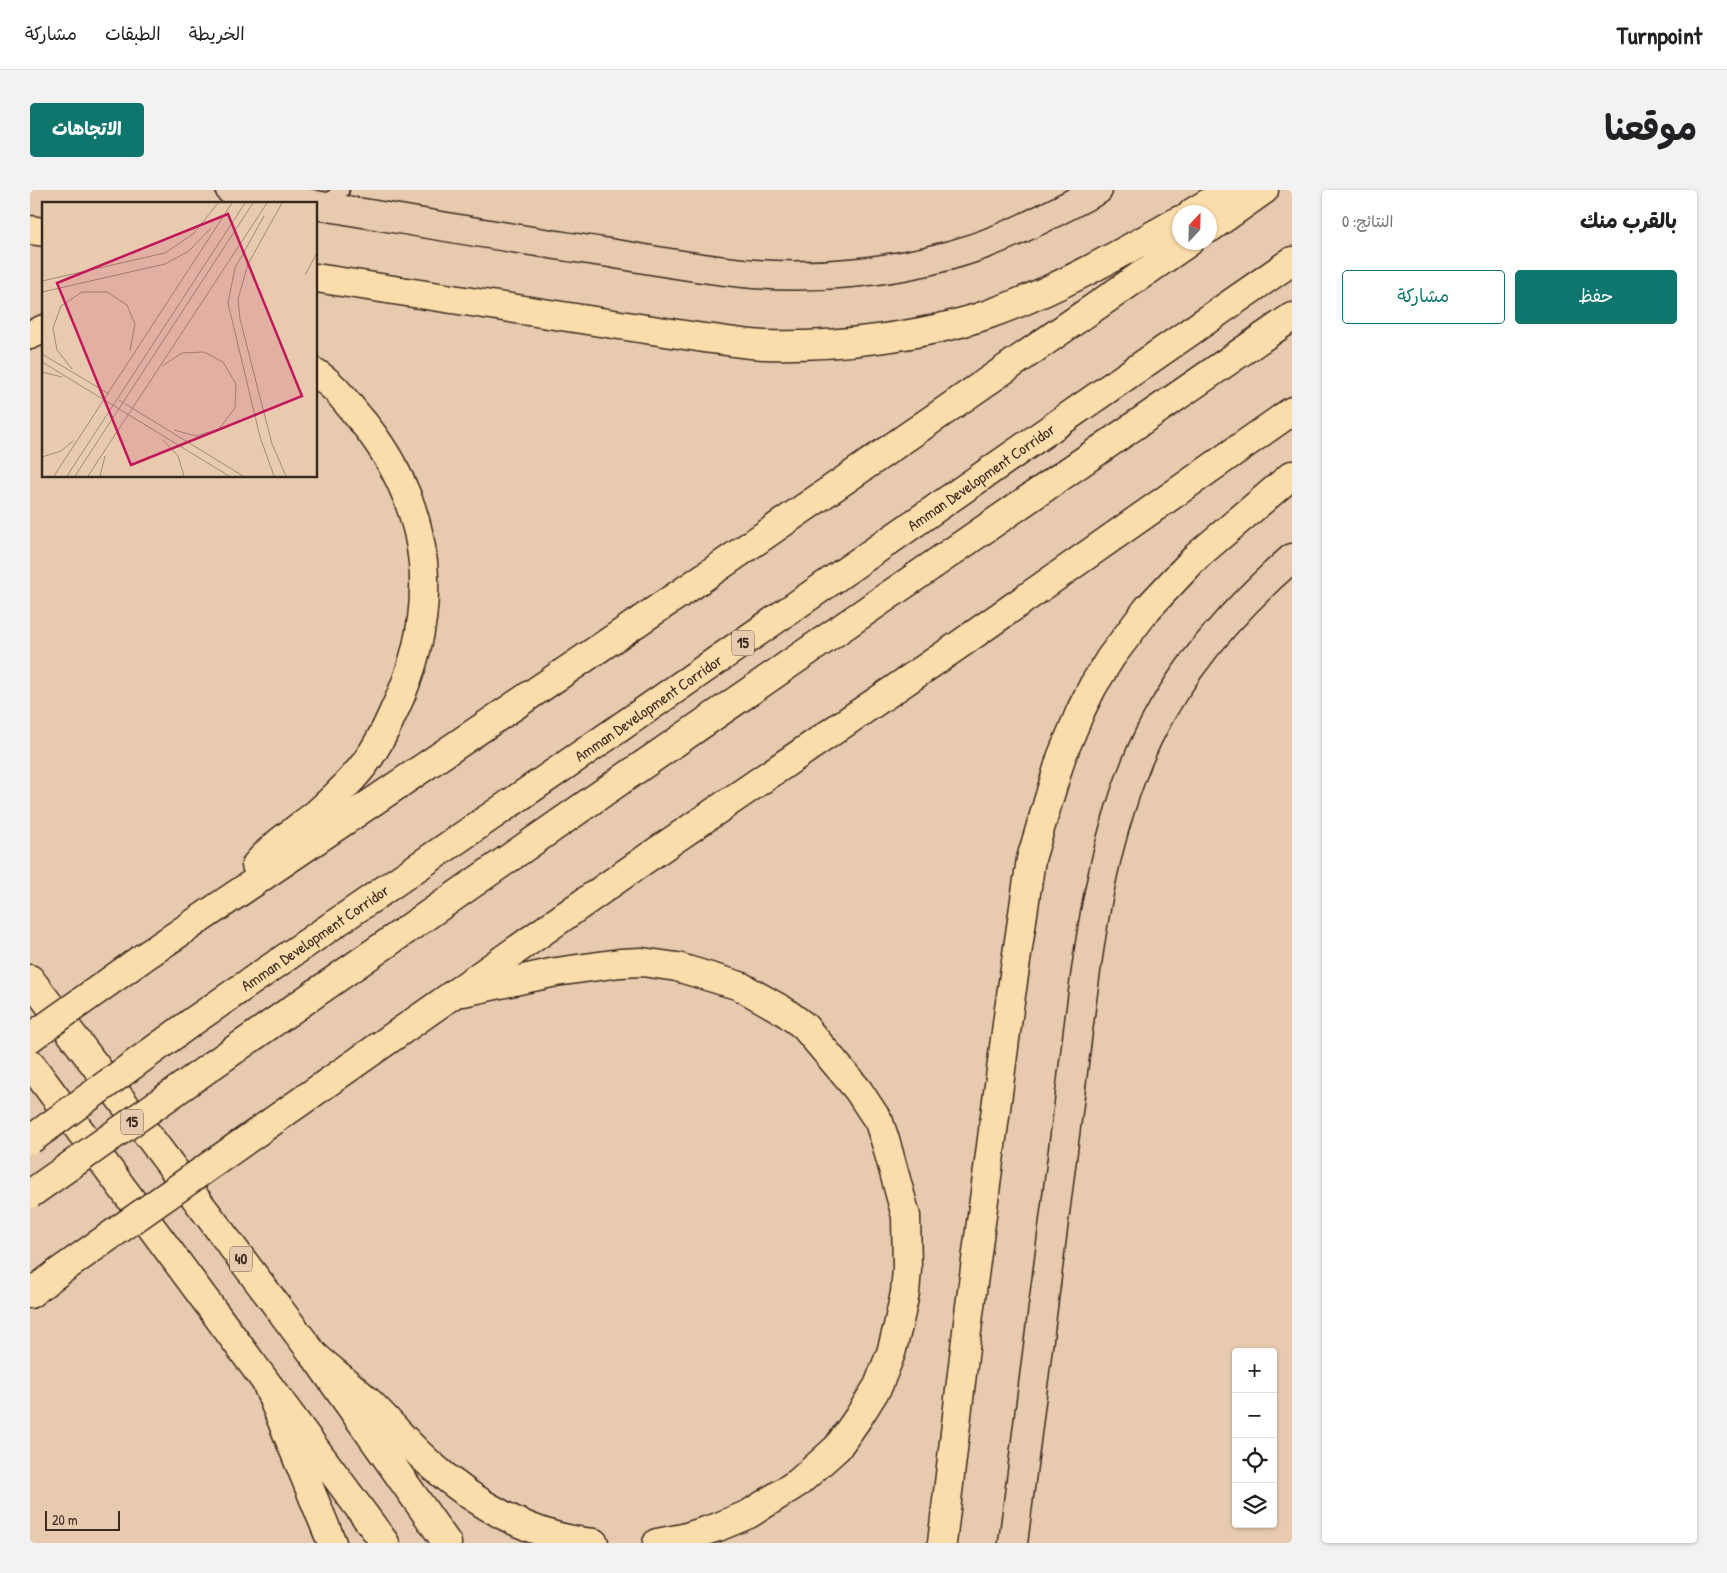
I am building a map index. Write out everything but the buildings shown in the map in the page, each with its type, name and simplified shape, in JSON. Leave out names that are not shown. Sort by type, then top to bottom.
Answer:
[{"type":"highway","points":[[1205,205],[1230,190]]},
{"type":"highway","points":[[1217,223],[1264,190]]},
{"type":"highway","points":[[318,278],[704,338],[763,345],[821,344],[894,336],[950,326],[989,314],[1052,288],[1172,224]]},
{"type":"highway","points":[[30,1038],[230,898],[702,579],[1176,250]]},
{"type":"highway","name":"Amman Development Corridor","points":[[30,1140],[192,1022],[597,744],[1292,261]]},
{"type":"highway","name":"15","points":[[30,1194],[651,759],[1292,317]]},
{"type":"highway","points":[[30,335],[42,330]]},
{"type":"highway","points":[[230,898],[260,860],[337,795],[367,761],[383,734],[405,687],[417,652],[423,621],[424,590],[421,552],[413,513],[406,493],[392,463],[370,432],[336,390],[318,375]]},
{"type":"highway","points":[[30,1294],[452,994],[956,647],[1292,412]]},
{"type":"highway","points":[[942,1543],[1008,1009],[1031,859],[1061,758],[1093,686],[1111,657],[1148,608],[1197,556],[1292,475]]},
{"type":"highway","points":[[452,994],[556,972],[620,963],[642,962],[677,966],[740,986],[784,1011],[804,1026],[858,1090],[879,1122],[906,1216],[908,1239],[905,1293],[891,1353],[878,1386],[837,1448],[799,1482],[749,1514],[718,1527],[683,1538],[657,1543]]},
{"type":"highway","name":"40","points":[[30,979],[314,1355],[447,1543]]},
{"type":"highway","points":[[30,1063],[385,1543]]},
{"type":"highway","points":[[314,1355],[368,1401],[428,1463],[481,1503],[519,1523],[548,1534],[573,1541],[594,1543]]},
{"type":"highway","points":[[268,1387],[332,1543]]},
{"type":"street","points":[[230,190],[323,201],[573,248],[721,270],[791,275],[843,273],[887,268],[950,255],[1017,232],[1098,190]]},
{"type":"street","points":[[1013,1543],[1086,973],[1099,888],[1116,822],[1137,761],[1156,722],[1177,687],[1232,616],[1292,558]]}]
